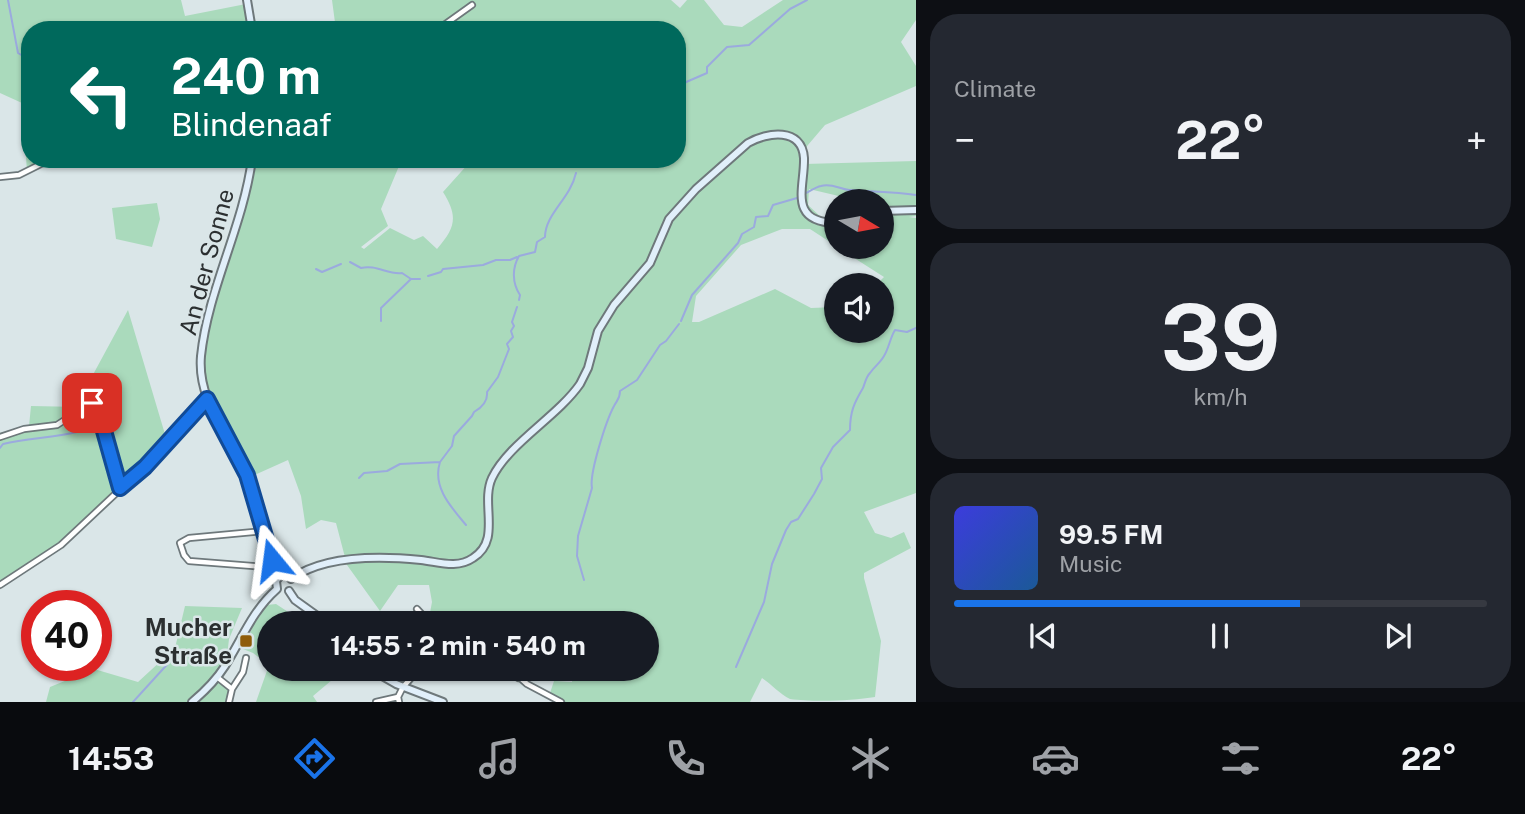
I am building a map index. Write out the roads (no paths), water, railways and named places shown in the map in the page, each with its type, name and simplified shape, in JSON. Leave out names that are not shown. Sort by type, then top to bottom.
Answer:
[{"type":"main road","points":[[247,0],[250,21]]},
{"type":"main road","points":[[291,579],[311,567],[338,560],[405,559],[456,564],[466,562],[480,553],[489,532],[488,491],[496,472],[580,384],[588,368],[598,331],[614,305],[650,263],[670,219],[696,189],[748,143],[758,137],[776,133],[796,141],[803,155],[800,188],[804,206],[815,219],[824,221]]},
{"type":"main road","name":"An der Sonne","points":[[250,168],[240,217],[212,301],[204,337],[201,378],[207,399],[247,475],[272,560],[280,576]]},
{"type":"main road","points":[[894,211],[916,210]]},
{"type":"main road","points":[[280,576],[291,579],[292,586],[289,591],[284,593],[277,589],[275,583],[280,576]]},
{"type":"main road","points":[[192,702],[217,677],[248,623],[277,589]]},
{"type":"main road","points":[[289,591],[295,600],[310,611]]},
{"type":"main road","points":[[392,681],[443,702]]},
{"type":"street","points":[[450,21],[472,5]]},
{"type":"street","points":[[0,177],[19,174],[32,168]]},
{"type":"street","points":[[0,585],[61,545],[152,459],[207,399]]},
{"type":"street","points":[[0,437],[24,429],[57,425],[89,404],[96,404],[120,488]]},
{"type":"street","points":[[264,530],[189,538],[180,543],[189,561],[264,567]]},
{"type":"street","points":[[229,702],[232,689],[243,672],[246,658]]},
{"type":"street","points":[[217,677],[232,689]]},
{"type":"street","points":[[376,702],[398,699],[408,681]]},
{"type":"street","points":[[523,681],[561,702]]},
{"type":"waterway","points":[[8,0],[18,53],[21,55]]},
{"type":"waterway","points":[[686,82],[707,73],[707,67],[727,47],[749,45],[790,9],[807,0]]},
{"type":"waterway","points":[[519,300],[514,276],[519,256],[535,252],[537,242],[545,237],[549,221],[569,191],[576,173]]},
{"type":"waterway","points":[[806,193],[829,185],[849,190],[916,195]]},
{"type":"waterway","points":[[681,321],[692,295],[738,243],[742,234],[754,227],[756,217],[768,216],[773,205],[797,198]]},
{"type":"waterway","points":[[428,276],[443,269],[483,265],[517,257]]},
{"type":"waterway","points":[[350,262],[361,268],[372,267],[402,273],[411,279]]},
{"type":"waterway","points":[[316,269],[322,272],[341,264]]},
{"type":"waterway","points":[[381,321],[381,308],[411,279],[420,279]]},
{"type":"waterway","points":[[359,478],[364,473],[387,471],[400,464],[440,462],[452,446],[454,436],[484,404],[487,392],[498,377],[509,349],[507,344],[513,337],[512,322],[517,307]]},
{"type":"waterway","points":[[584,580],[577,556],[578,536],[607,423],[620,391],[637,380],[660,345],[679,324]]},
{"type":"waterway","points":[[736,667],[764,602],[772,564],[786,530],[791,522],[798,519],[814,494],[822,479],[821,468],[833,447],[850,430],[853,408],[867,376],[884,356],[895,330],[907,332],[916,328]]},
{"type":"waterway","points":[[0,448],[3,444],[12,442],[77,432]]},
{"type":"waterway","points":[[440,462],[439,480],[444,496],[466,525]]},
{"type":"waterway","points":[[133,702],[173,658]]},
{"type":"place","name":"Mucher Straße","points":[[246,641]]}]
